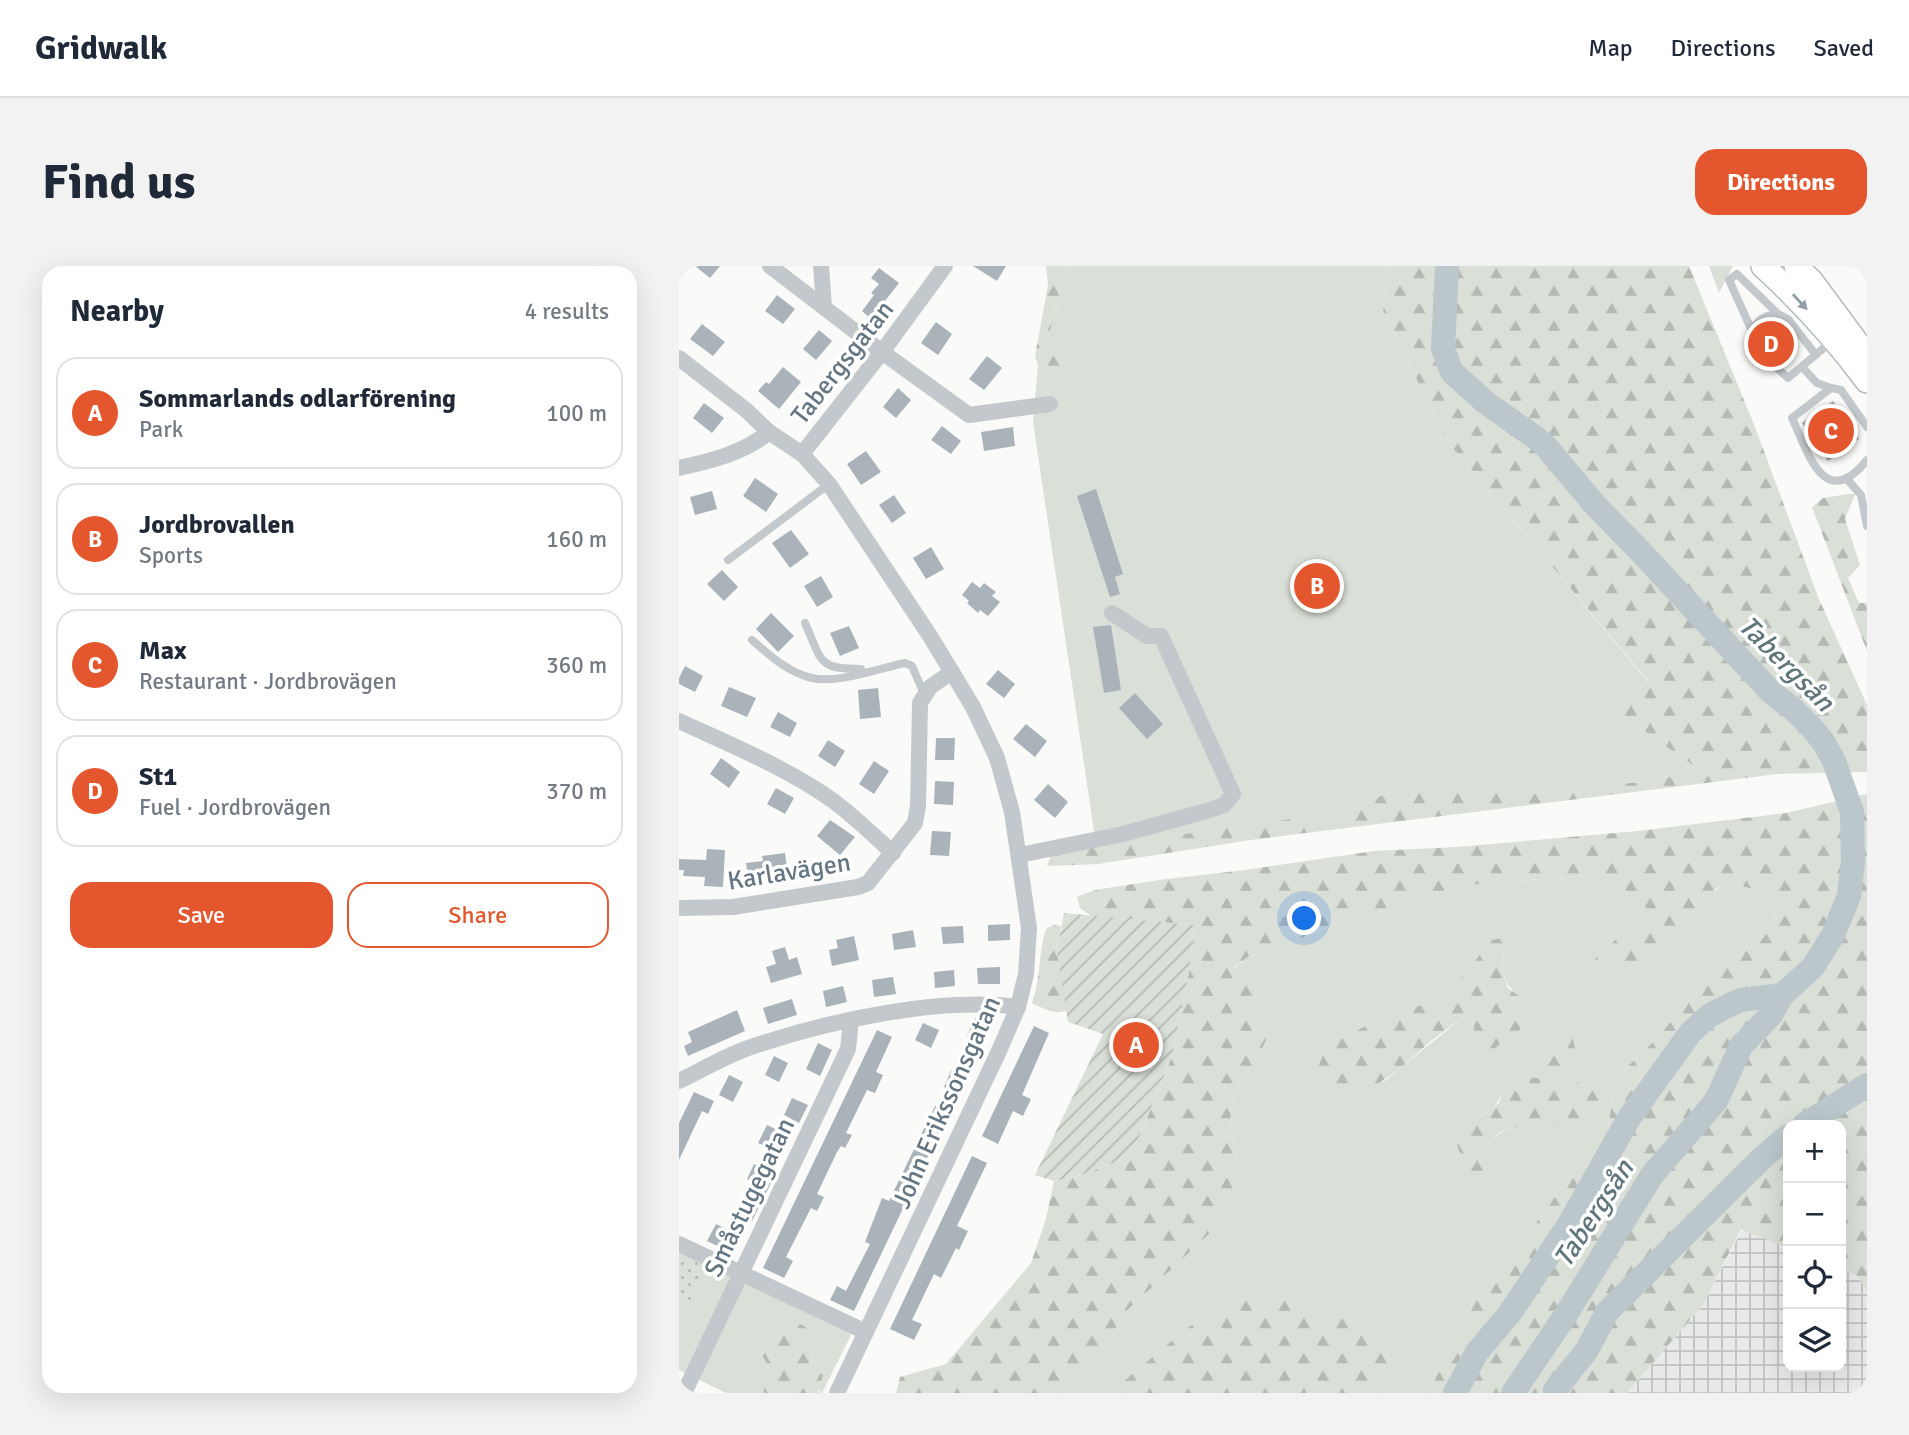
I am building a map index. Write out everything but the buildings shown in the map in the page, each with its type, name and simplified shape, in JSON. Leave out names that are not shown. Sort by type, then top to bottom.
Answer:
[{"type":"main road","points":[[1763,266],[1797,297],[1867,380]]},
{"type":"main road","points":[[1804,274],[1867,336]]},
{"type":"main road","points":[[1804,274],[1867,356]]},
{"type":"street","points":[[770,266],[969,415],[1050,404]]},
{"type":"street","points":[[821,266],[824,306]]},
{"type":"street","name":"Tabergsgatan","points":[[802,454],[945,266]]},
{"type":"street","name":"John Erikssonsgatan","points":[[679,358],[746,410],[769,432],[802,454],[829,484],[973,708],[996,758],[1010,802],[1020,855],[1029,942],[1026,974],[1018,1007],[866,1332],[842,1392]]},
{"type":"street","points":[[679,468],[732,454],[769,432]]},
{"type":"street","points":[[1020,855],[1123,834],[1210,810],[1224,805],[1233,794],[1161,636],[1147,636],[1112,613]]},
{"type":"street","points":[[924,694],[952,672]]},
{"type":"street","name":"Karlavägen","points":[[679,908],[733,907],[858,887],[873,879],[915,823],[921,703],[924,694]]},
{"type":"street","points":[[679,721],[752,754],[801,781],[851,815],[893,853]]},
{"type":"street","points":[[679,1082],[755,1045],[851,1021],[928,1008],[989,1004],[1018,1007]]},
{"type":"street","name":"Småstugegatan","points":[[688,1389],[740,1272],[848,1049],[851,1021]]},
{"type":"street","points":[[679,1244],[866,1332]]},
{"type":"lane","points":[[1752,331],[1730,280],[1737,274],[1778,314],[1788,319],[1816,355]]},
{"type":"lane","points":[[1778,314],[1762,318],[1753,327],[1751,335],[1754,345],[1788,378],[1835,340]]},
{"type":"lane","points":[[1802,367],[1817,383],[1841,390],[1867,427]]},
{"type":"lane","points":[[1831,388],[1792,418],[1816,470],[1829,479],[1846,478],[1867,462]]},
{"type":"lane","points":[[1846,478],[1864,494],[1867,526]]},
{"type":"lane","points":[[727,560],[829,484]]},
{"type":"lane","points":[[805,623],[821,659],[828,666],[838,669],[875,669]]},
{"type":"lane","points":[[751,640],[778,662],[813,678],[827,679],[905,663],[912,666],[924,694]]},
{"type":"shaded area","points":[[1742,1229],[1783,1246],[1783,1372],[1846,1372],[1846,1271],[1858,1276],[1867,1291],[1867,1393],[1627,1393],[1703,1305]]},
{"type":"green space","points":[[1046,266],[1067,266],[1047,342],[1057,359],[1073,372],[1072,375],[1064,377],[1038,365],[1035,356],[1048,285]]},
{"type":"green space","points":[[1067,266],[1388,266],[1383,310],[1446,440],[1649,683],[1620,714],[1700,769],[1658,780],[1521,795],[1457,785],[1385,794],[1327,822],[1291,819],[1098,858],[1033,422],[1038,365],[1064,377],[1047,342]]},
{"type":"green space","points":[[1388,266],[1689,266],[1755,427],[1818,597],[1867,705],[1867,772],[1777,774],[1251,840],[1098,864],[1047,866],[1052,853],[1291,819],[1327,822],[1385,794],[1457,785],[1521,795],[1658,780],[1699,769],[1620,714],[1617,695],[1649,682],[1446,440],[1383,310]]},
{"type":"green space","points":[[1709,266],[1733,266],[1719,293]]},
{"type":"green space","points":[[1855,494],[1845,519],[1860,565],[1848,578],[1859,603],[1867,603],[1867,651],[1812,507],[1823,498]]},
{"type":"green space","points":[[1867,794],[1867,1291],[1858,1276],[1846,1271],[1846,1120],[1783,1120],[1783,1246],[1741,1229],[1703,1305],[1627,1393],[1429,1393],[1445,1358],[1462,1339],[1473,1299],[1546,1211],[1556,1195],[1559,1175],[1609,1123],[1612,1097],[1627,1067],[1713,974],[1763,938],[1775,921],[1772,894],[1735,884],[1716,888],[1691,914],[1671,946],[1641,969],[1608,967],[1595,959],[1628,928],[1648,922],[1649,910],[1603,874],[1458,886],[1383,911],[1352,918],[1279,948],[1249,956],[1233,968],[1250,982],[1267,1038],[1234,1094],[1229,1127],[1239,1165],[1237,1186],[1208,1235],[1120,1317],[1111,1341],[1087,1372],[1060,1393],[896,1393],[900,1377],[946,1364],[1031,1263],[1046,1219],[1054,1181],[1075,1177],[1116,1162],[1131,1150],[1140,1135],[1172,1056],[1189,972],[1194,925],[1091,916],[1080,908],[1077,897],[1095,890],[1159,880],[1374,851],[1457,847],[1638,831],[1786,813]]},
{"type":"green space","points":[[1603,874],[1650,910],[1648,922],[1671,946],[1697,907],[1715,890],[1724,886],[1740,884],[1773,894],[1775,922],[1763,938],[1713,974],[1627,1067],[1612,1097],[1609,1123],[1559,1175],[1556,1195],[1546,1211],[1473,1299],[1462,1339],[1445,1358],[1429,1393],[1376,1393],[1398,1356],[1377,1340],[1363,1324],[1318,1313],[1291,1302],[1226,1302],[1187,1328],[1124,1381],[1121,1393],[1060,1393],[1087,1372],[1111,1341],[1120,1317],[1208,1235],[1239,1165],[1229,1127],[1234,1094],[1267,1038],[1233,969],[1249,956],[1279,948],[1322,929],[1458,886]],"holes":[[[1503,948],[1506,981],[1521,997],[1474,1027],[1467,1014],[1382,1083],[1418,1008],[1450,994],[1471,970]],[[1560,1032],[1575,1049],[1557,1078],[1566,1085],[1580,1082],[1568,1125],[1529,1125],[1506,1130],[1496,1136],[1489,1145],[1486,1158],[1467,1121],[1495,1106],[1503,1087],[1529,1078],[1538,1079],[1550,1059]]]},
{"type":"green space","points":[[1064,913],[1194,925],[1189,972],[1172,1056],[1140,1135],[1131,1150],[1116,1162],[1075,1177],[1054,1181],[1035,1175],[1103,1034],[1068,1022],[1057,950]]},
{"type":"green space","points":[[1054,925],[1061,926],[1057,950],[1067,1010],[1063,1012],[1049,1011],[1032,1003],[1046,929]]},
{"type":"green space","points":[[1502,938],[1504,976],[1508,988],[1521,997],[1529,1023],[1491,1051],[1473,1041],[1474,1027],[1467,1014],[1377,1084],[1345,1093],[1329,1090],[1313,1080],[1326,1047],[1362,1028],[1450,994],[1491,940]]},
{"type":"green space","points":[[1568,1031],[1573,1037],[1575,1050],[1558,1078],[1566,1085],[1580,1082],[1599,1086],[1603,1103],[1587,1117],[1572,1124],[1511,1128],[1501,1132],[1493,1140],[1488,1153],[1486,1173],[1473,1174],[1458,1149],[1456,1132],[1467,1121],[1486,1113],[1499,1103],[1503,1087],[1515,1077],[1538,1078],[1550,1059],[1560,1032]]},
{"type":"green space","points":[[679,1249],[852,1333],[822,1393],[818,1393],[820,1391],[810,1367],[814,1356],[782,1328],[780,1338],[767,1346],[762,1355],[772,1374],[765,1393],[726,1393],[679,1370]]},
{"type":"green space","points":[[679,1249],[700,1259],[704,1272],[689,1303],[679,1298]]},
{"type":"green space","points":[[1271,1298],[1363,1324],[1377,1340],[1398,1356],[1376,1393],[1121,1393],[1124,1381],[1187,1328],[1226,1302]]},
{"type":"green space","points":[[790,1321],[806,1327],[814,1337],[815,1350],[810,1367],[823,1375],[818,1393],[765,1393],[763,1390],[772,1374],[762,1355],[767,1346],[780,1338],[782,1328]]},
{"type":"waterway","name":"Tabergsån","points":[[1447,266],[1443,349],[1452,372],[1485,402],[1543,443],[1595,505],[1771,692],[1813,729],[1834,761],[1852,812],[1853,862],[1849,896],[1833,935],[1813,967],[1782,995],[1771,1015],[1741,1046],[1716,1101],[1652,1175],[1567,1313],[1513,1393]]},
{"type":"waterway","points":[[1455,1393],[1477,1352],[1510,1313],[1568,1226],[1629,1118],[1691,1032],[1710,1015],[1740,1000],[1782,995]]},
{"type":"waterway","points":[[1812,1120],[1867,1085]]},
{"type":"waterway","points":[[1555,1390],[1587,1350],[1607,1312],[1783,1140]]},
{"type":"place","name":"St1","points":[[1771,344]]},
{"type":"place","name":"Max","points":[[1831,431]]},
{"type":"place","name":"Jordbrovallen","points":[[1317,586]]},
{"type":"place","name":"Sommarlands odlarförening","points":[[1136,1045]]}]
